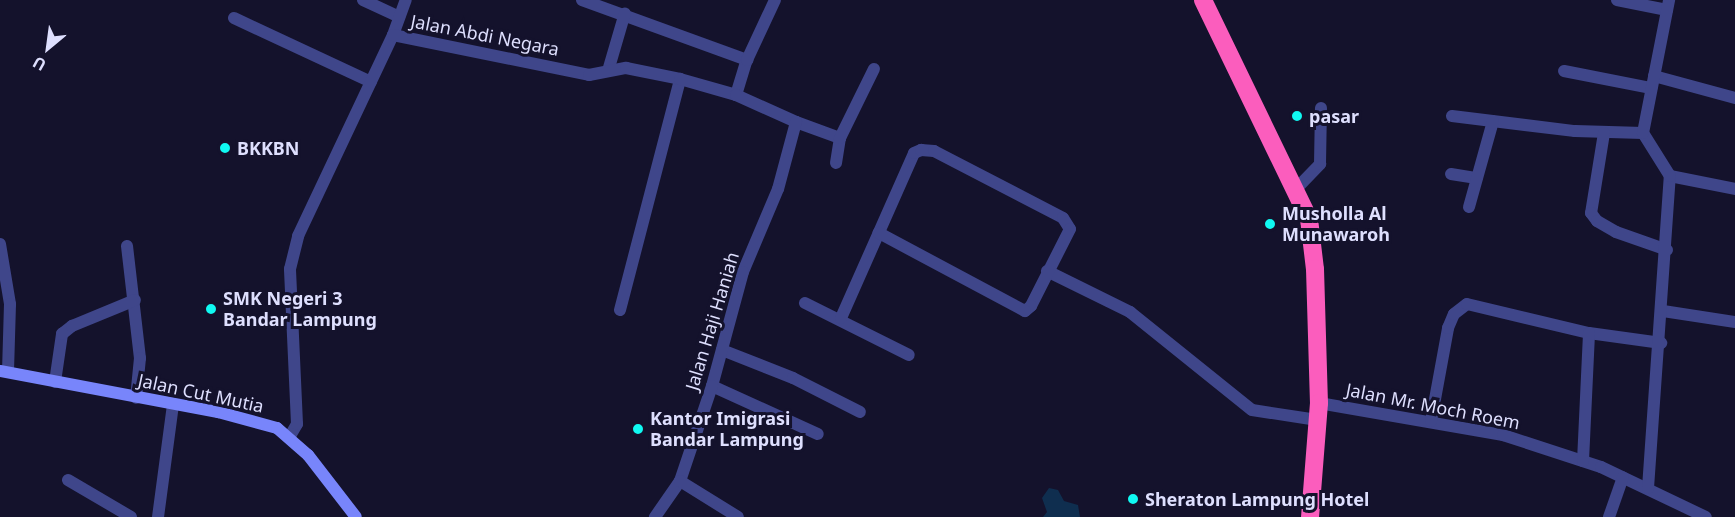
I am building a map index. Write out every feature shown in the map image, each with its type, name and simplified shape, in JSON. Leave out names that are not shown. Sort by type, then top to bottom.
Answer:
[{"type":"highway","points":[[1203,0],[1309,219],[1314,251],[1318,411],[1310,517]]},
{"type":"main road","name":"Jalan Cut Mutia","points":[[4,371],[173,404],[277,428],[290,436],[356,517]]},
{"type":"street","points":[[363,0],[399,17]]},
{"type":"street","points":[[393,35],[406,0]]},
{"type":"street","points":[[582,0],[625,13],[747,60]]},
{"type":"street","points":[[736,95],[747,60],[775,0]]},
{"type":"street","points":[[1617,0],[1668,5],[1643,133],[1670,176],[1661,343],[1648,488]]},
{"type":"street","points":[[608,71],[625,13]]},
{"type":"street","points":[[234,18],[371,82]]},
{"type":"street","name":"Jalan Abdi Negara","points":[[290,436],[297,423],[293,258],[298,236],[393,35],[589,75],[626,68],[680,79],[736,95],[795,126],[840,138]]},
{"type":"street","points":[[836,163],[840,138],[874,69]]},
{"type":"street","points":[[1564,71],[1652,82],[1735,98]]},
{"type":"street","points":[[620,310],[680,79]]},
{"type":"street","points":[[1296,189],[1320,164],[1321,108]]},
{"type":"street","points":[[1452,116],[1604,133],[1643,133]]},
{"type":"street","points":[[1469,207],[1493,121]]},
{"type":"street","name":"Jalan Haji Haniah","points":[[655,517],[680,481],[712,386],[743,272],[778,189],[795,126]]},
{"type":"street","points":[[1604,133],[1591,213],[1597,221],[1638,243],[1667,250]]},
{"type":"street","points":[[841,318],[914,153],[934,151],[1063,218],[1070,229],[1031,306],[1021,310],[879,233]]},
{"type":"street","points":[[1451,174],[1478,178]]},
{"type":"street","points":[[1670,176],[1735,189]]},
{"type":"street","points":[[0,244],[10,304],[4,371]]},
{"type":"street","points":[[127,246],[140,358],[136,398]]},
{"type":"street","name":"Jalan Mr. Moch Roem","points":[[1047,271],[1136,316],[1252,410],[1318,411],[1431,421],[1503,435],[1583,461],[1623,477],[1706,517]]},
{"type":"street","points":[[55,382],[62,334],[72,326],[135,300]]},
{"type":"street","points":[[805,303],[841,318],[909,355]]},
{"type":"street","points":[[1431,421],[1448,328],[1454,314],[1467,304],[1589,333],[1661,343]]},
{"type":"street","points":[[1663,310],[1735,322]]},
{"type":"street","points":[[1583,461],[1589,333]]},
{"type":"street","points":[[722,350],[793,378],[860,412]]},
{"type":"street","points":[[712,386],[818,434]]},
{"type":"street","points":[[158,517],[173,404]]},
{"type":"street","points":[[1609,517],[1623,477]]},
{"type":"street","points":[[68,480],[112,512],[131,517]]},
{"type":"street","points":[[680,481],[738,517]]},
{"type":"water","points":[[1049,488],[1058,490],[1064,501],[1078,505],[1080,517],[1043,517],[1047,512],[1042,498]]},
{"type":"place","name":"pasar","points":[[1297,116]]},
{"type":"place","name":"BKKBN","points":[[225,148]]},
{"type":"place","name":"Musholla Al Munawaroh","points":[[1270,224]]},
{"type":"place","name":"SMK Negeri 3 Bandar Lampung","points":[[211,309]]},
{"type":"place","name":"Kantor Imigrasi Bandar Lampung","points":[[638,429]]},
{"type":"place","name":"Sheraton Lampung Hotel","points":[[1133,499]]}]
